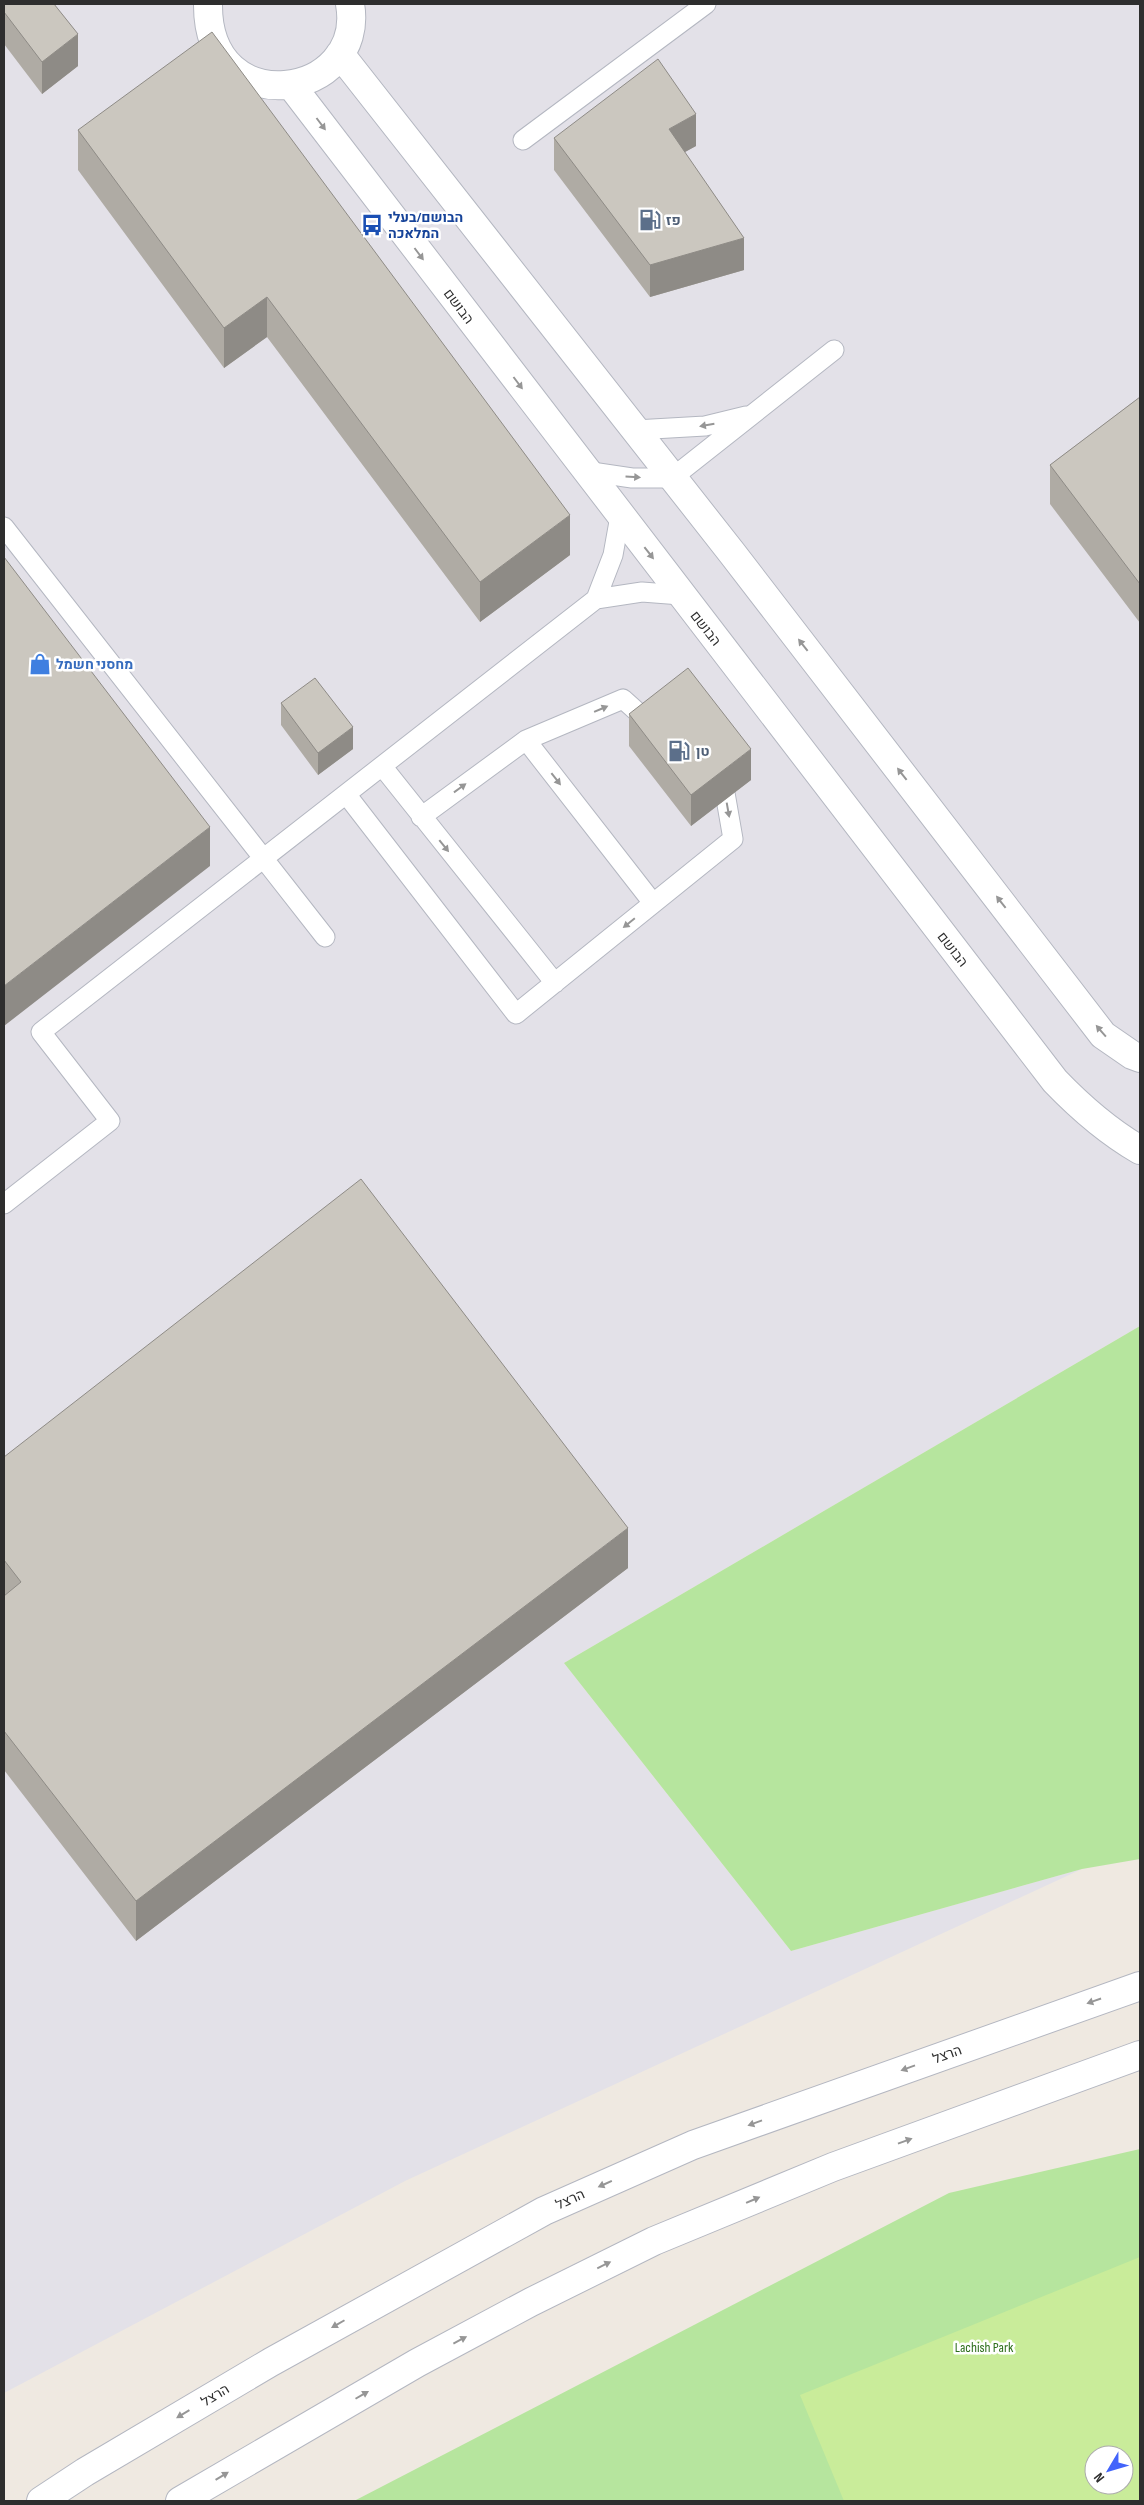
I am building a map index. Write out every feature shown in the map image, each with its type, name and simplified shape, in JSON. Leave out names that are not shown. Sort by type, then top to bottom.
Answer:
[{"type":"street","points":[[208,4],[208,23],[213,43],[224,60],[243,77],[266,85],[292,85],[318,75],[330,66],[340,54],[349,34],[352,13],[350,4]]},
{"type":"street","points":[[340,54],[635,430],[1103,1035],[1132,1055],[1140,1058]]},
{"type":"street","name":"הבושם","points":[[292,85],[585,471],[1055,1081],[1086,1113],[1116,1136],[1140,1150]]},
{"type":"street","name":"הרצל","points":[[41,2501],[117,2453],[381,2300],[544,2211],[693,2145],[1140,1986]]},
{"type":"street","points":[[180,2501],[417,2363],[531,2302],[654,2241],[833,2167],[1140,2055]]},
{"type":"lane","points":[[523,140],[706,4]]},
{"type":"lane","points":[[585,471],[632,478],[672,478],[834,350]]},
{"type":"lane","points":[[635,430],[705,426],[755,414]]},
{"type":"lane","points":[[596,599],[613,555],[620,516]]},
{"type":"lane","points":[[4,527],[325,938]]},
{"type":"lane","points":[[4,1204],[110,1122],[41,1032],[596,599],[642,592],[681,595]]},
{"type":"lane","points":[[421,817],[526,740],[623,699],[667,739]]},
{"type":"lane","points":[[526,740],[653,903]]},
{"type":"lane","points":[[382,766],[555,983]]},
{"type":"lane","points":[[346,794],[516,1014],[733,839],[725,793],[696,766]]},
{"type":"shaded area","points":[[4,4],[1140,4],[1140,1326],[564,1663],[791,1951],[1082,1869],[405,2181],[4,2393]]},
{"type":"green space","points":[[1140,1326],[1140,1859],[1082,1869],[791,1951],[564,1663]]},
{"type":"green space","name":"Lachish Park","points":[[1140,2149],[1140,2501],[354,2501],[949,2193]]},
{"type":"green space","points":[[1140,2257],[1140,2501],[844,2501],[800,2395]]},
{"type":"building","points":[[4,4],[54,4],[78,34],[42,62],[4,12]]},
{"type":"building","points":[[212,32],[570,515],[480,582],[267,297],[224,328],[78,130]]},
{"type":"building","name":"פז","points":[[658,59],[696,114],[669,129],[744,238],[650,265],[554,138]]},
{"type":"building","points":[[1140,397],[1140,584],[1050,465]]},
{"type":"building","points":[[4,557],[210,827],[4,986]]},
{"type":"building","points":[[688,668],[751,749],[691,795],[629,714]]},
{"type":"building","points":[[315,678],[353,727],[318,753],[281,703]]},
{"type":"building","points":[[361,1179],[628,1528],[136,1901],[4,1731],[4,1596],[21,1582],[4,1560],[4,1457]]},
{"type":"place","name":"פז","points":[[650,220]]},
{"type":"place","name":"הבושם/בעלי המלאכה","points":[[372,225]]},
{"type":"place","name":"מחסני חשמל","points":[[40,664]]},
{"type":"place","name":"טן","points":[[679,751]]}]
